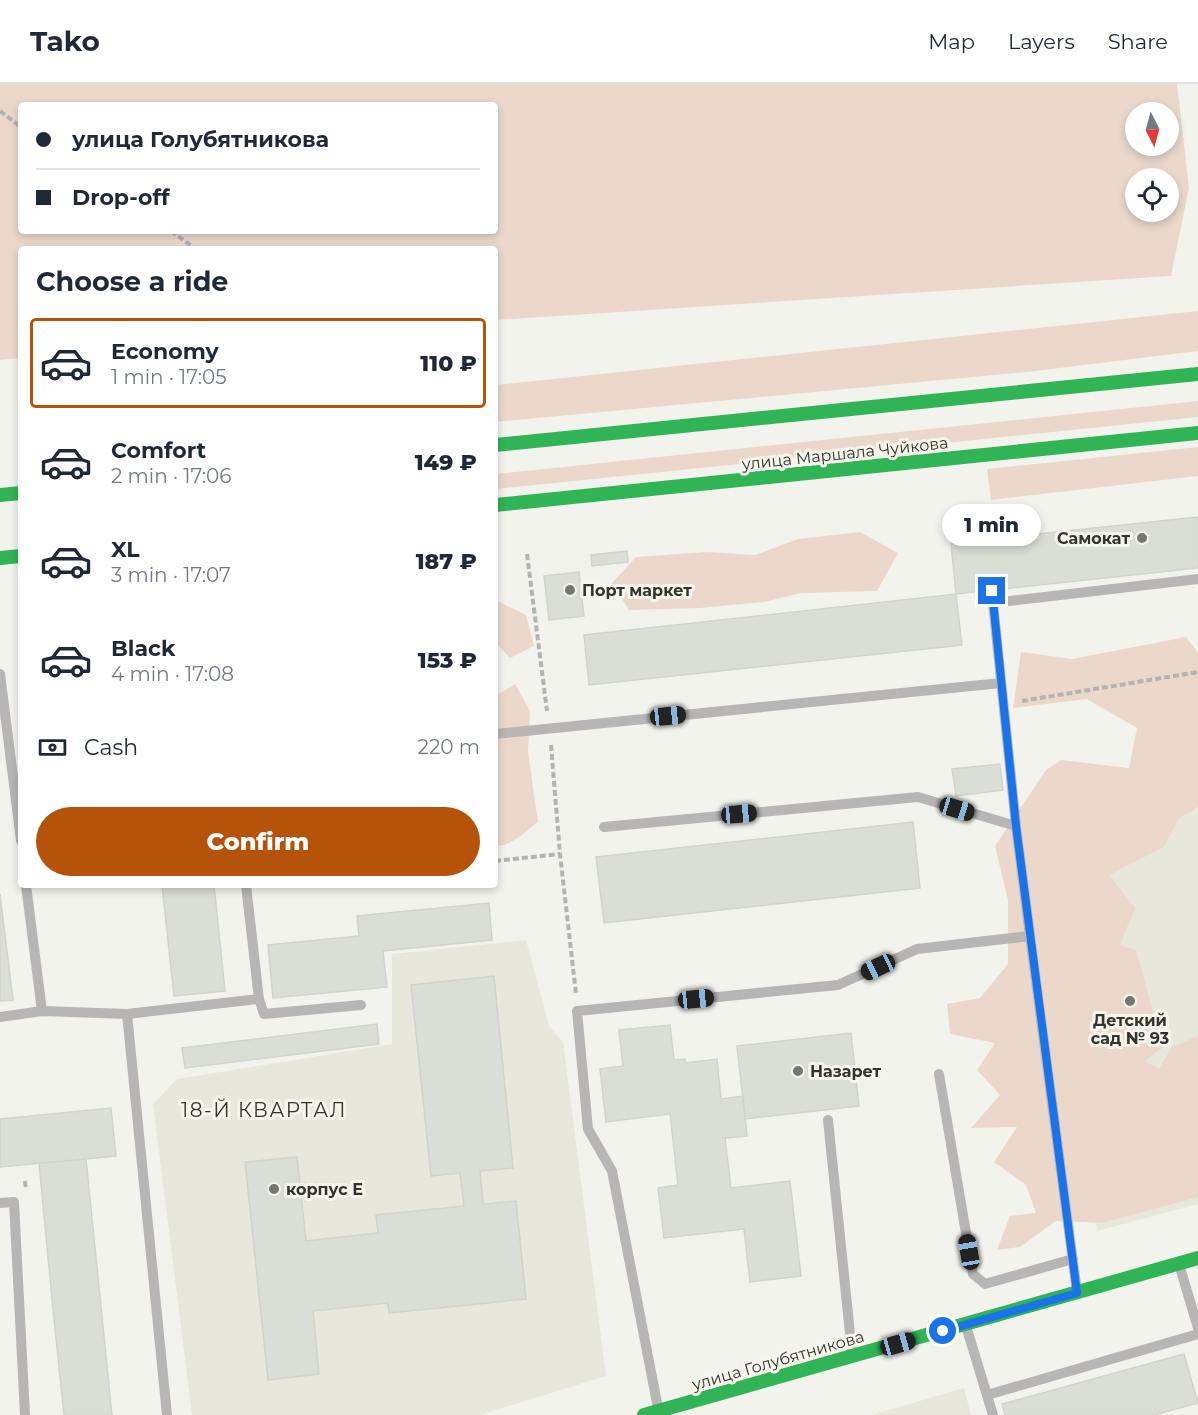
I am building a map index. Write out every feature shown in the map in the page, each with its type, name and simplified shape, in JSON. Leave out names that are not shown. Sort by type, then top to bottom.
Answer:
[{"type":"main road","points":[[498,446],[1198,374]]},
{"type":"main road","name":"улица Маршала Чуйкова","points":[[498,505],[1198,433]]},
{"type":"main road","points":[[0,495],[18,493]]},
{"type":"main road","points":[[0,558],[18,556]]},
{"type":"main road","name":"улица Голубятникова","points":[[644,1415],[1198,1258]]},
{"type":"lane","points":[[981,510],[985,540]]},
{"type":"lane","points":[[993,603],[1198,579]]},
{"type":"lane","points":[[992,591],[1016,826],[1077,1293]]},
{"type":"lane","points":[[0,674],[18,817]]},
{"type":"lane","points":[[498,734],[1001,683]]},
{"type":"lane","points":[[604,827],[918,797],[1016,826]]},
{"type":"lane","points":[[27,888],[42,1011]]},
{"type":"lane","points":[[246,888],[259,999],[264,1014],[361,1005]]},
{"type":"lane","points":[[658,1411],[657,1396],[612,1171],[588,1129],[577,1011],[838,985],[917,949],[1030,936]]},
{"type":"lane","points":[[0,1017],[42,1011],[127,1014],[259,999]]},
{"type":"lane","points":[[127,1014],[167,1415]]},
{"type":"lane","points":[[939,1074],[973,1274],[986,1284],[1073,1259]]},
{"type":"lane","points":[[828,1120],[852,1357]]},
{"type":"lane","points":[[0,1203],[14,1202],[25,1415]]},
{"type":"lane","points":[[1179,1264],[1198,1328]]},
{"type":"lane","points":[[966,1324],[993,1415]]},
{"type":"lane","points":[[987,1395],[1198,1334]]},
{"type":"path","points":[[0,111],[18,125]]},
{"type":"path","points":[[175,234],[192,246]]},
{"type":"path","points":[[527,554],[549,728],[577,1011]]},
{"type":"path","points":[[1003,704],[1198,672]]},
{"type":"path","points":[[498,861],[560,854]]},
{"type":"shaded area","points":[[0,84],[1177,84],[1189,188],[1171,276],[498,320],[498,246],[18,246],[18,358],[0,360]]},
{"type":"shaded area","points":[[1198,311],[1198,351],[1027,372],[498,422],[498,385]]},
{"type":"shaded area","points":[[1198,401],[1198,417],[498,489],[498,474]]},
{"type":"shaded area","points":[[1198,447],[1198,476],[991,500],[987,469]]},
{"type":"shaded area","points":[[860,532],[898,553],[877,591],[801,593],[764,602],[700,608],[629,610],[612,583],[636,557],[706,552],[755,555],[798,539]]},
{"type":"shaded area","points":[[498,601],[526,615],[534,646],[510,658],[498,645]]},
{"type":"shaded area","points":[[1186,637],[1198,653],[1198,807],[1179,818],[1164,847],[1109,875],[1135,908],[1120,945],[1136,950],[1163,1047],[1145,1061],[1159,1069],[1172,1047],[1198,1036],[1198,1197],[1102,1223],[1056,1221],[1020,1247],[997,1250],[1010,1216],[1036,1213],[1026,1185],[994,1162],[1017,1127],[971,1128],[1000,1095],[977,1070],[995,1043],[950,1034],[947,1004],[980,998],[1008,964],[1008,900],[995,846],[1046,770],[1061,760],[1129,768],[1137,728],[1087,699],[1013,708],[1021,652],[1072,659]]},
{"type":"shaded area","points":[[515,684],[530,711],[528,752],[538,822],[513,841],[498,846],[498,694]]},
{"type":"shaded area","name":"Детский сад № 93","points":[[1198,776],[1198,1204],[1097,1231],[1031,798]]},
{"type":"shaded area","points":[[526,940],[549,1026],[563,1042],[606,1376],[480,1415],[192,1415],[153,1104],[177,1079],[392,1044],[392,954]]},
{"type":"shaded area","points":[[964,1388],[971,1415],[872,1415]]},
{"type":"building","points":[[1198,517],[1198,568],[956,594],[951,543]]},
{"type":"building","points":[[627,551],[628,562],[592,566],[591,555]]},
{"type":"building","points":[[579,572],[584,616],[549,620],[544,576]]},
{"type":"building","points":[[956,594],[962,645],[589,685],[584,635]]},
{"type":"building","points":[[1000,764],[1003,790],[956,796],[952,769]]},
{"type":"building","points":[[913,822],[920,888],[604,923],[596,857]]},
{"type":"building","points":[[162,888],[214,888],[225,991],[174,996]]},
{"type":"building","points":[[0,894],[13,1000],[0,1001]]},
{"type":"building","points":[[489,903],[492,940],[383,951],[387,987],[273,998],[268,945],[359,936],[357,916]]},
{"type":"building","name":"корпус Е","points":[[494,976],[513,1168],[480,1171],[483,1204],[516,1201],[526,1299],[389,1313],[388,1303],[313,1311],[319,1374],[268,1380],[245,1162],[297,1157],[306,1241],[378,1233],[376,1215],[464,1206],[460,1173],[431,1176],[411,985]]},
{"type":"building","points":[[377,1024],[379,1044],[185,1068],[182,1048]]},
{"type":"building","points":[[670,1025],[674,1060],[685,1059],[685,1063],[717,1059],[721,1099],[743,1096],[747,1136],[725,1138],[731,1188],[790,1181],[801,1276],[750,1282],[744,1229],[664,1238],[658,1188],[678,1185],[670,1114],[606,1122],[600,1069],[623,1066],[619,1030]]},
{"type":"building","name":"Назарет","points":[[851,1033],[859,1106],[745,1119],[737,1046]]},
{"type":"building","points":[[111,1108],[116,1156],[0,1167],[0,1119]]},
{"type":"building","points":[[86,1159],[112,1415],[64,1415],[53,1309],[39,1163]]},
{"type":"building","points":[[1184,1354],[1198,1403],[1154,1415],[1005,1415],[1002,1404]]},
{"type":"traffic: fast","points":[[498,445],[1198,374]]},
{"type":"traffic: fast","points":[[498,505],[1198,433]]},
{"type":"traffic: fast","points":[[0,495],[18,493]]},
{"type":"traffic: fast","points":[[0,558],[18,556]]},
{"type":"traffic: fast","points":[[644,1415],[1198,1258]]},
{"type":"place","name":"Самокат","points":[[1142,538]]},
{"type":"place","name":"Порт маркет","points":[[570,590]]},
{"type":"place","name":"Детский сад № 93","points":[[1130,1001]]},
{"type":"place","name":"Назарет","points":[[798,1071]]},
{"type":"place","name":"корпус Е","points":[[274,1189]]},
{"type":"district","name":"18-Й КВАРТАЛ","points":[[264,1110]]},
{"type":"route","points":[[943,1331],[1077,1293],[1016,826],[992,591]]}]
